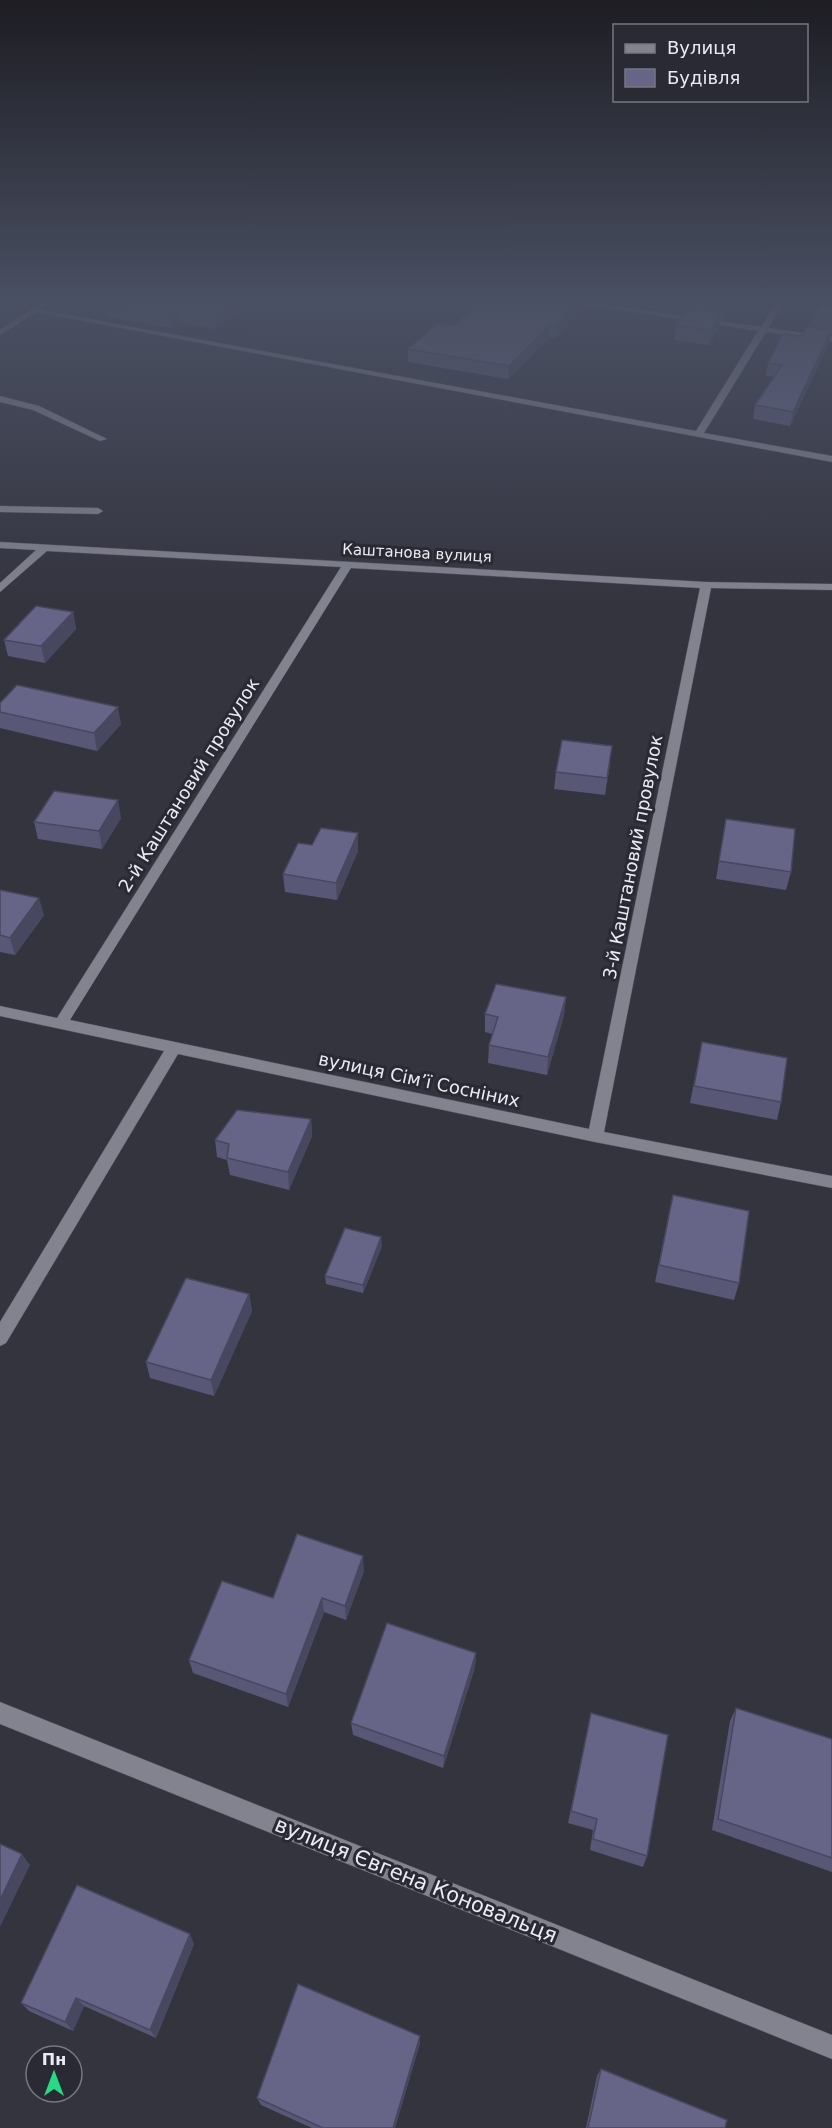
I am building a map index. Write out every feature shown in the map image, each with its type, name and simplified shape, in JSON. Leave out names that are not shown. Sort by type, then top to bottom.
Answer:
[{"type":"street","points":[[17,403],[36,408],[103,439]]},
{"type":"street","points":[[528,403],[832,459]]},
{"type":"street","points":[[698,435],[718,403]]},
{"type":"street","points":[[0,509],[98,512]]},
{"type":"street","name":"Каштанова вулиця","points":[[0,545],[706,585],[832,587]]},
{"type":"street","points":[[0,589],[45,547]]},
{"type":"street","name":"2-й Каштановий провулок","points":[[60,1024],[348,565]]},
{"type":"street","name":"3-й Каштановий провулок","points":[[596,1136],[706,585]]},
{"type":"street","name":"вулиця Сім’ї Сосніних","points":[[0,1011],[596,1136],[832,1182]]},
{"type":"street","points":[[0,1338],[173,1049]]},
{"type":"street","name":"вулиця Євгена Коновальця","points":[[0,1713],[832,2047]]},
{"type":"building","points":[[756,403],[797,403],[793,412],[755,405]]},
{"type":"building","points":[[36,606],[73,612],[41,646],[4,640]]},
{"type":"building","points":[[17,685],[118,707],[94,733],[0,712],[0,703]]},
{"type":"building","points":[[562,740],[612,746],[607,778],[556,772]]},
{"type":"building","points":[[54,791],[118,800],[99,831],[34,822]]},
{"type":"building","points":[[726,819],[795,829],[791,872],[719,861]]},
{"type":"building","points":[[321,828],[358,833],[336,883],[283,874],[298,843],[312,845]]},
{"type":"building","points":[[0,890],[39,898],[10,938],[0,935]]},
{"type":"building","points":[[496,984],[566,997],[548,1057],[489,1045],[498,1017],[485,1014]]},
{"type":"building","points":[[702,1042],[787,1058],[781,1102],[694,1086]]},
{"type":"building","points":[[237,1110],[311,1119],[288,1172],[227,1158],[229,1144],[215,1140]]},
{"type":"building","points":[[673,1195],[749,1211],[739,1283],[659,1265]]},
{"type":"building","points":[[345,1228],[381,1237],[363,1285],[325,1276]]},
{"type":"building","points":[[186,1278],[249,1294],[211,1380],[146,1362]]},
{"type":"building","points":[[297,1534],[363,1556],[345,1606],[322,1598],[286,1694],[189,1660],[222,1581],[273,1598]]},
{"type":"building","points":[[387,1623],[476,1653],[444,1756],[351,1723]]},
{"type":"building","points":[[736,1708],[832,1739],[832,1858],[718,1819]]},
{"type":"building","points":[[591,1713],[668,1735],[647,1856],[593,1839],[597,1819],[571,1811]]},
{"type":"building","points":[[0,1844],[22,1854],[0,1900]]},
{"type":"building","points":[[77,1885],[190,1934],[150,2030],[76,1998],[65,2022],[21,2003]]},
{"type":"building","points":[[298,1984],[420,2036],[393,2128],[323,2128],[257,2098]]},
{"type":"building","points":[[601,2069],[727,2120],[725,2128],[588,2128]]}]
